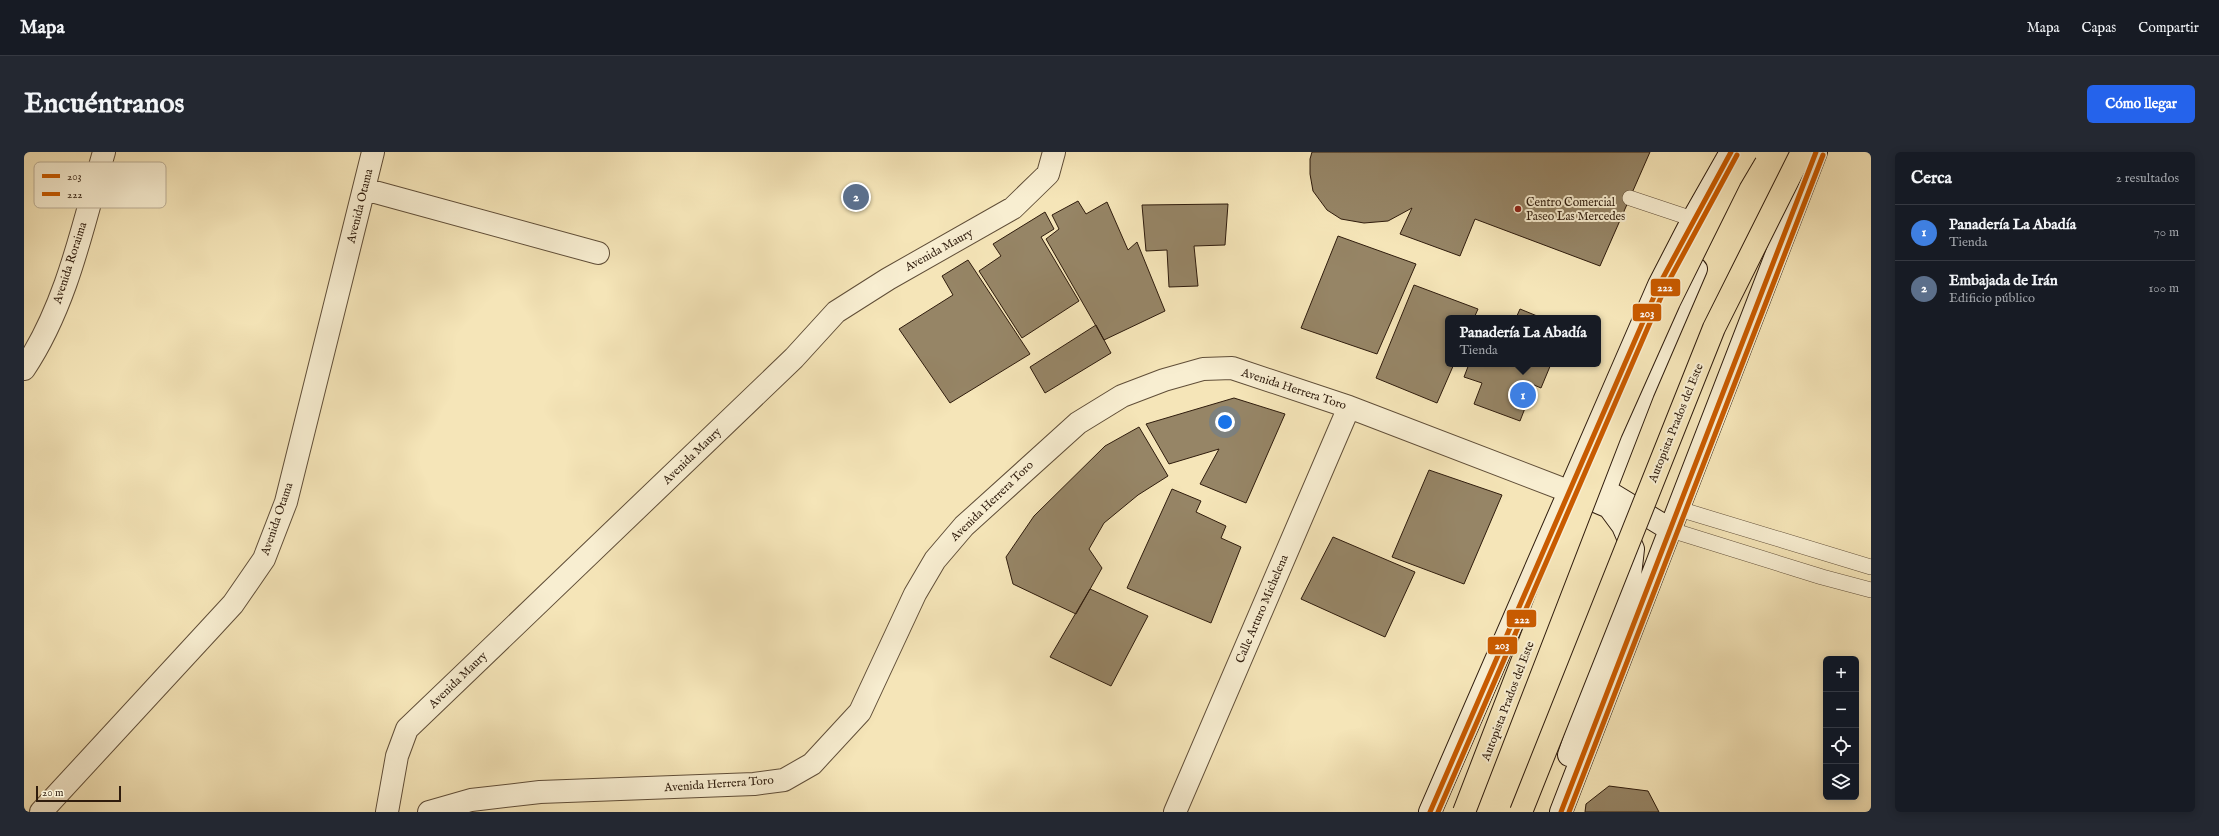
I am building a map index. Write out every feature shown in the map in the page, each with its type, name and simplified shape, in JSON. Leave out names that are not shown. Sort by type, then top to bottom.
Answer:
[{"type":"highway","name":"Autopista Prados del Este","points":[[1464,812],[1611,432],[1669,302],[1730,179],[1746,152]]},
{"type":"highway","name":"Autopista Prados del Este","points":[[1521,812],[1714,328],[1802,152]]},
{"type":"street","name":"Avenida Roraima","points":[[101,162],[104,152]]},
{"type":"street","name":"Avenida Otama","points":[[41,812],[233,604],[264,559],[286,502],[373,152]]},
{"type":"street","name":"Avenida Maury","points":[[387,812],[397,756],[407,729],[794,358],[836,312],[888,278],[1013,208],[1048,174],[1054,152]]},
{"type":"street","points":[[1564,803],[1671,530],[1816,152]]},
{"type":"street","points":[[1671,530],[1605,490],[1643,392],[1720,213],[1728,158]]},
{"type":"street","points":[[1430,812],[1568,491],[1659,285],[1693,219],[1728,158]]},
{"type":"street","points":[[364,189],[598,253]]},
{"type":"street","name":"Avenida Roraima","points":[[24,369],[52,319],[74,258],[88,208]]},
{"type":"street","name":"Avenida Herrera Toro","points":[[429,812],[471,800],[540,792],[754,784],[784,780],[812,764],[860,712],[914,594],[935,560],[964,526],[1078,423],[1122,396],[1164,380],[1203,369],[1232,368],[1349,407],[1568,491],[1609,508],[1623,526],[1633,549],[1630,575],[1569,750],[1564,803]]},
{"type":"street","name":"Calle Arturo Michelena","points":[[1175,812],[1349,407]]},
{"type":"lane","points":[[1630,198],[1693,219]]},
{"type":"lane","points":[[1679,509],[1871,567]]},
{"type":"lane","points":[[1671,530],[1822,577],[1871,590]]},
{"type":"building","name":"Centro Comercial Paseo Las Mercedes","points":[[1312,152],[1650,152],[1600,266],[1475,219],[1460,256],[1400,234],[1412,208],[1388,221],[1364,223],[1341,219],[1327,210],[1313,191],[1310,174],[1310,159]]},
{"type":"building","points":[[1078,201],[1086,214],[1107,202],[1128,250],[1137,242],[1165,311],[1104,340],[1046,239],[1059,229],[1052,215]]},
{"type":"building","points":[[1228,204],[1225,245],[1194,246],[1198,286],[1169,287],[1167,250],[1146,251],[1142,205]]},
{"type":"building","points":[[1045,212],[1054,229],[1041,237],[1079,301],[1022,338],[979,271],[1001,256],[993,244]]},
{"type":"building","points":[[1338,236],[1416,264],[1377,354],[1301,328]]},
{"type":"building","points":[[968,260],[1030,354],[950,403],[899,329],[953,295],[942,276]]},
{"type":"building","points":[[1414,285],[1478,309],[1475,315],[1445,315],[1445,367],[1453,367],[1437,403],[1376,378]]},
{"type":"building","points":[[1520,309],[1535,315],[1517,315]]},
{"type":"building","points":[[1096,325],[1111,353],[1045,393],[1030,367]]},
{"type":"building","points":[[1468,367],[1550,367],[1541,388],[1534,385],[1520,421],[1474,404],[1482,383],[1464,377]]},
{"type":"building","points":[[1234,398],[1285,414],[1246,503],[1200,484],[1219,449],[1169,464],[1146,424]]},
{"type":"building","points":[[1139,427],[1168,476],[1138,495],[1104,523],[1089,549],[1102,568],[1076,614],[1013,584],[1006,557],[1034,516],[1105,446]]},
{"type":"building","points":[[1429,470],[1502,495],[1464,584],[1392,557]]},
{"type":"building","points":[[1172,489],[1201,501],[1196,512],[1226,526],[1221,538],[1241,547],[1211,623],[1127,588]]},
{"type":"building","points":[[1333,537],[1415,572],[1385,637],[1301,599]]},
{"type":"building","points":[[1090,589],[1148,616],[1111,686],[1050,657]]},
{"type":"building","points":[[1609,786],[1648,791],[1659,812],[1585,812],[1586,804]]},
{"type":"transit line","name":"203","points":[[1430,812],[1659,285],[1731,152]]},
{"type":"transit line","name":"203","points":[[1561,812],[1816,152]]},
{"type":"transit line","name":"222","points":[[1438,812],[1665,288],[1737,155]]},
{"type":"transit line","name":"222","points":[[1569,812],[1823,155]]},
{"type":"place","name":"Embajada de Irán","points":[[856,197]]},
{"type":"place","name":"Centro Comercial Paseo Las Mercedes","points":[[1518,209]]},
{"type":"place","name":"Panadería La Abadía","points":[[1523,395]]}]
